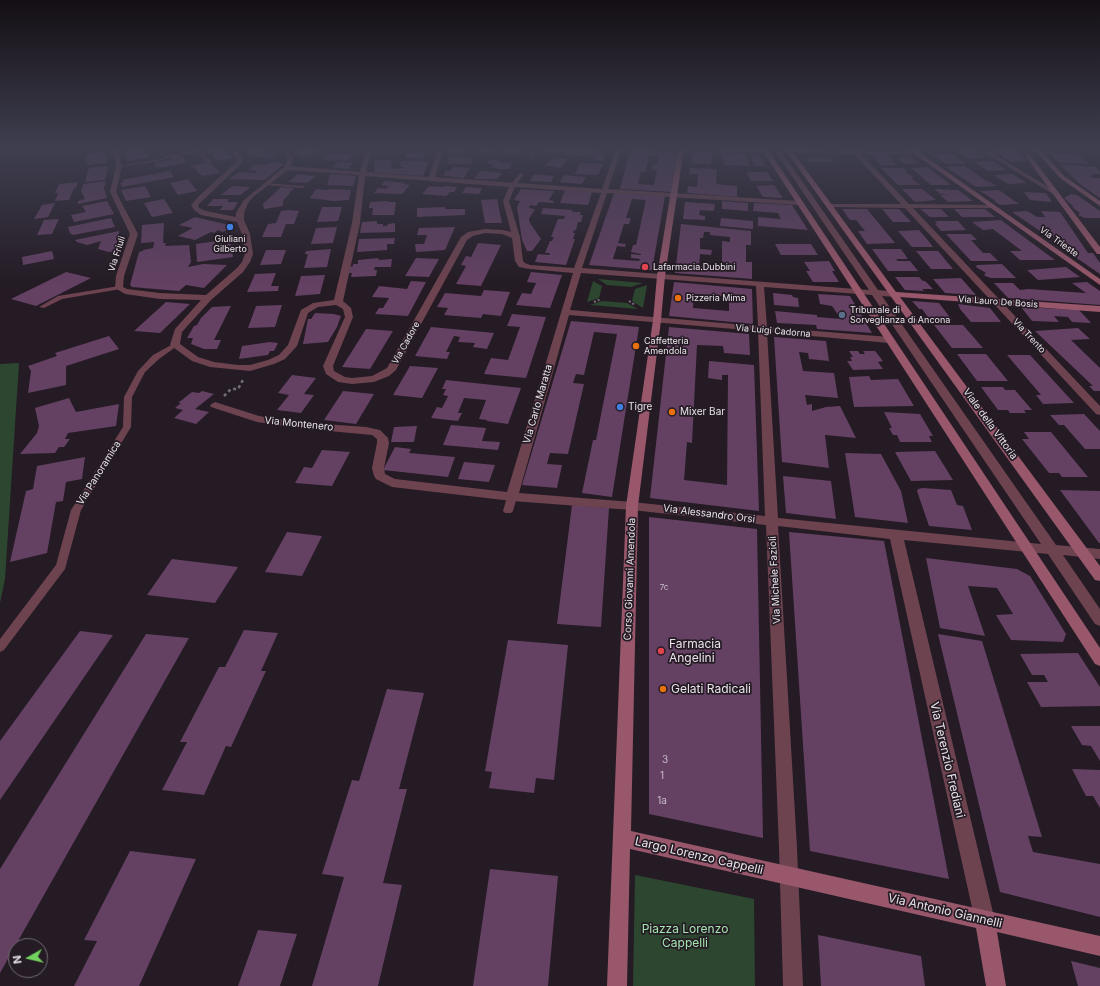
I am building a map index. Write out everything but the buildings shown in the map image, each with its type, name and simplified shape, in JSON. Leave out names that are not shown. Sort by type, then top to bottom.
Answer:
[{"type":"street","name":"Via Friuli","points":[[114,194],[134,234],[120,276],[119,288]]},
{"type":"street","points":[[204,194],[194,205],[196,209],[204,213],[240,220]]},
{"type":"street","points":[[255,194],[245,202],[240,213],[240,220],[246,234],[249,254],[246,262],[240,270],[208,298],[178,330],[175,345],[195,359],[213,365],[250,368],[271,362],[288,352],[292,346],[304,312],[316,305],[338,302],[356,223],[360,194]]},
{"type":"street","points":[[509,194],[506,201],[516,237],[519,261],[522,265],[530,267],[895,294]]},
{"type":"street","points":[[578,270],[604,194]]},
{"type":"street","points":[[660,194],[799,202]]},
{"type":"street","points":[[794,194],[1100,660]]},
{"type":"street","name":"Viale della Vittoria","points":[[807,194],[1100,620]]},
{"type":"street","name":"Viale della Vittoria","points":[[821,194],[1100,576]]},
{"type":"street","name":"Via Trento","points":[[897,194],[1100,412]]},
{"type":"street","name":"Via Trieste","points":[[975,194],[1100,283]]},
{"type":"street","points":[[1056,194],[1100,252]]},
{"type":"street","points":[[1086,194],[1100,204]]},
{"type":"street","points":[[661,276],[674,195]]},
{"type":"street","points":[[830,206],[992,206]]},
{"type":"street","name":"Via Cadore","points":[[338,302],[347,308],[349,317],[328,366],[329,372],[336,377],[352,381],[374,378],[385,374],[392,370],[464,239],[471,234],[485,231],[503,232],[516,237]]},
{"type":"street","name":"Via Carlo Maratta","points":[[512,497],[578,270]]},
{"type":"street","name":"Corso Giovanni Amendola","points":[[621,838],[632,506],[661,276]]},
{"type":"street","name":"Via Michele Fazioli","points":[[760,283],[764,330],[789,876]]},
{"type":"street","points":[[119,288],[125,291],[160,296],[208,298]]},
{"type":"street","name":"Via Lauro De Bosis","points":[[895,294],[1100,309]]},
{"type":"street","name":"Via Luigi Cadorna","points":[[565,312],[889,340]]},
{"type":"street","name":"Via Montenero","points":[[215,405],[257,419],[297,425],[376,432],[382,438],[383,443],[378,468],[380,476],[392,483]]},
{"type":"street","name":"Via Alessandro Orsi","points":[[392,483],[512,497],[632,506],[1026,548]]},
{"type":"street","name":"Via Terenzio Frediani","points":[[896,535],[985,921],[996,986]]},
{"type":"street","points":[[1026,548],[1084,554],[1100,554]]},
{"type":"street","name":"Largo Lorenzo Cappelli","points":[[617,986],[621,838],[789,876]]},
{"type":"street","points":[[789,876],[793,986]]},
{"type":"street","name":"Via Antonio Giannelli","points":[[789,876],[1100,946]]},
{"type":"lane","points":[[42,307],[60,297],[119,288]]},
{"type":"lane","name":"Via Panoramica","points":[[0,647],[61,566],[76,510],[127,428],[128,397],[142,371],[156,357],[175,345]]},
{"type":"lane","points":[[508,511],[512,497]]},
{"type":"path","points":[[215,405],[231,389],[238,389],[250,368]]},
{"type":"green space","points":[[598,279],[643,283],[631,287],[607,285]]},
{"type":"green space","points":[[593,281],[602,286],[599,298],[587,302]]},
{"type":"green space","points":[[647,285],[643,308],[632,301],[635,289]]},
{"type":"green space","points":[[602,301],[627,303],[638,309],[590,305]]},
{"type":"green space","points":[[19,363],[5,579],[0,603],[0,364]]},
{"type":"green space","name":"Piazza Lorenzo Cappelli","points":[[635,875],[754,899],[755,986],[633,986]]},
{"type":"place","name":"Giuliani Gilberto","points":[[230,227]]},
{"type":"place","name":"Lafarmacia.Dubbini","points":[[645,267]]},
{"type":"place","name":"Pizzeria Mima","points":[[678,298]]},
{"type":"place","name":"Tribunale di Sorveglianza di Ancona","points":[[842,315]]},
{"type":"place","name":"Caffetteria Amendola","points":[[636,346]]},
{"type":"place","name":"Tigre","points":[[620,407]]},
{"type":"place","name":"Mixer Bar","points":[[672,412]]},
{"type":"place","name":"Farmacia Angelini","points":[[661,651]]},
{"type":"place","name":"Gelati Radicali","points":[[663,689]]}]
